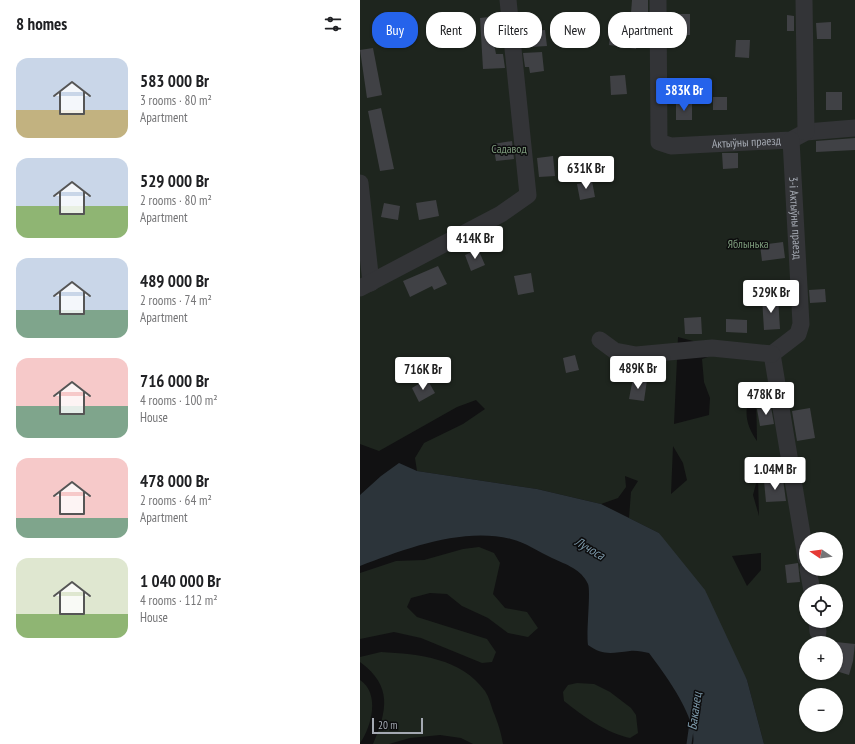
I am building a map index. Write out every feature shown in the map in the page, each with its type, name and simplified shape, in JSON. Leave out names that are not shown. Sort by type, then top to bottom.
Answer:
[{"type":"lane","points":[[360,183],[365,285],[501,214],[528,195],[508,0]]},
{"type":"lane","name":"Актыўны праезд","points":[[658,0],[659,142],[671,146],[791,140],[806,132],[855,128]]},
{"type":"lane","points":[[804,0],[806,132]]},
{"type":"lane","name":"3-і Актыўны праезд","points":[[772,354],[798,334],[801,324],[791,140]]},
{"type":"lane","points":[[600,340],[615,351],[636,356],[712,348],[772,354],[802,532]]},
{"type":"green space","points":[[360,0],[855,0],[855,744],[764,744],[747,680],[659,533],[629,518],[631,492],[638,481],[625,476],[626,487],[618,498],[601,504],[537,489],[417,471],[415,458],[424,443],[463,424],[485,409],[476,400],[457,407],[379,451],[360,444]],"holes":[[[678,337],[727,350],[702,359],[704,382],[710,398],[709,415],[674,424]],[[755,389],[757,441],[750,428],[747,415],[748,402]],[[673,446],[683,463],[687,480],[671,494]],[[758,476],[759,516],[753,495]],[[761,553],[761,570],[747,586],[732,556]]]},
{"type":"green space","points":[[479,547],[494,553],[500,563],[493,594],[505,608],[527,612],[538,628],[528,637],[508,633],[488,618],[462,606],[447,594],[430,593],[411,598],[407,607],[417,617],[487,639],[496,652],[492,662],[482,663],[421,638],[394,632],[360,639],[360,573],[396,561],[424,560],[463,549]]},
{"type":"green space","points":[[381,652],[410,654],[438,660],[464,671],[475,680],[489,698],[503,744],[473,744],[461,738],[440,735],[410,738],[389,744],[373,744],[382,721],[384,700],[378,680],[371,671],[360,662],[360,657]]},
{"type":"green space","points":[[360,680],[370,693],[372,710],[368,728],[360,743]]},
{"type":"green space","points":[[577,683],[594,684],[610,692],[631,708],[636,715],[638,733],[630,738],[621,736],[587,718],[564,701],[563,692],[568,685]]},
{"type":"water","name":"Лучоса","points":[[399,463],[417,471],[537,489],[601,504],[659,533],[705,590],[747,680],[764,744],[693,744],[693,733],[685,709],[671,684],[649,653],[635,651],[608,653],[598,651],[588,645],[589,588],[585,579],[573,568],[521,542],[492,536],[454,538],[415,547],[360,566],[360,495],[381,476]]},
{"type":"building","points":[[632,0],[648,0],[648,12],[631,12]]},
{"type":"building","points":[[687,14],[690,14],[690,35],[687,35]]},
{"type":"building","points":[[787,15],[794,16],[794,31],[787,31]]},
{"type":"building","points":[[480,18],[484,18],[484,48],[495,48],[496,54],[503,54],[505,68],[483,69]]},
{"type":"building","points":[[831,22],[831,39],[817,39],[816,23]]},
{"type":"building","points":[[542,30],[545,30],[547,46],[542,46]]},
{"type":"building","points":[[736,40],[750,40],[749,58],[735,57]]},
{"type":"building","points":[[373,48],[382,95],[367,98],[360,50]]},
{"type":"building","points":[[542,52],[544,71],[530,73],[529,67],[525,67],[523,53]]},
{"type":"building","points":[[625,75],[627,94],[611,95],[610,76]]},
{"type":"building","points":[[826,92],[842,92],[842,110],[826,110]]},
{"type":"building","points":[[713,97],[727,97],[727,110],[713,110]]},
{"type":"building","points":[[676,103],[692,103],[692,120],[676,120]]},
{"type":"building","points":[[381,108],[394,169],[380,171],[368,111]]},
{"type":"building","points":[[855,138],[855,150],[816,152],[816,141]]},
{"type":"building","points":[[512,141],[514,159],[496,161],[493,144]]},
{"type":"building","points":[[722,153],[738,153],[738,168],[723,169]]},
{"type":"building","points":[[553,156],[555,176],[539,177],[537,158]]},
{"type":"building","points":[[592,181],[595,197],[580,200],[577,184]]},
{"type":"building","points":[[436,200],[439,216],[419,220],[416,203]]},
{"type":"building","points":[[384,203],[400,206],[398,220],[381,217]]},
{"type":"building","points":[[783,242],[785,258],[762,261],[760,245]]},
{"type":"building","points":[[478,249],[485,265],[471,271],[465,255]]},
{"type":"building","points":[[438,266],[447,284],[434,290],[432,286],[410,297],[403,281]]},
{"type":"building","points":[[531,273],[534,292],[518,295],[514,276]]},
{"type":"building","points":[[825,289],[826,302],[810,303],[809,290]]},
{"type":"building","points":[[778,297],[780,329],[764,330],[762,298]]},
{"type":"building","points":[[701,317],[702,334],[685,334],[684,318]]},
{"type":"building","points":[[726,319],[747,320],[747,333],[726,332]]},
{"type":"building","points":[[575,355],[579,370],[566,373],[563,358]]},
{"type":"building","points":[[633,378],[647,380],[644,401],[629,399]]},
{"type":"building","points":[[427,379],[435,393],[419,402],[412,388]]},
{"type":"building","points":[[771,407],[774,424],[760,426],[757,409]]},
{"type":"building","points":[[810,408],[815,438],[797,441],[792,411]]},
{"type":"building","points":[[783,479],[786,501],[766,502],[764,481]]},
{"type":"building","points":[[798,563],[800,582],[787,583],[785,565]]},
{"type":"building","points":[[843,643],[855,644],[853,661],[849,675],[843,673]]},
{"type":"waterway","name":"Баканец","points":[[689,744],[692,723]]},
{"type":"park label","name":"Садавод","points":[[509,149]]},
{"type":"park label","name":"Яблынька","points":[[748,244]]}]
